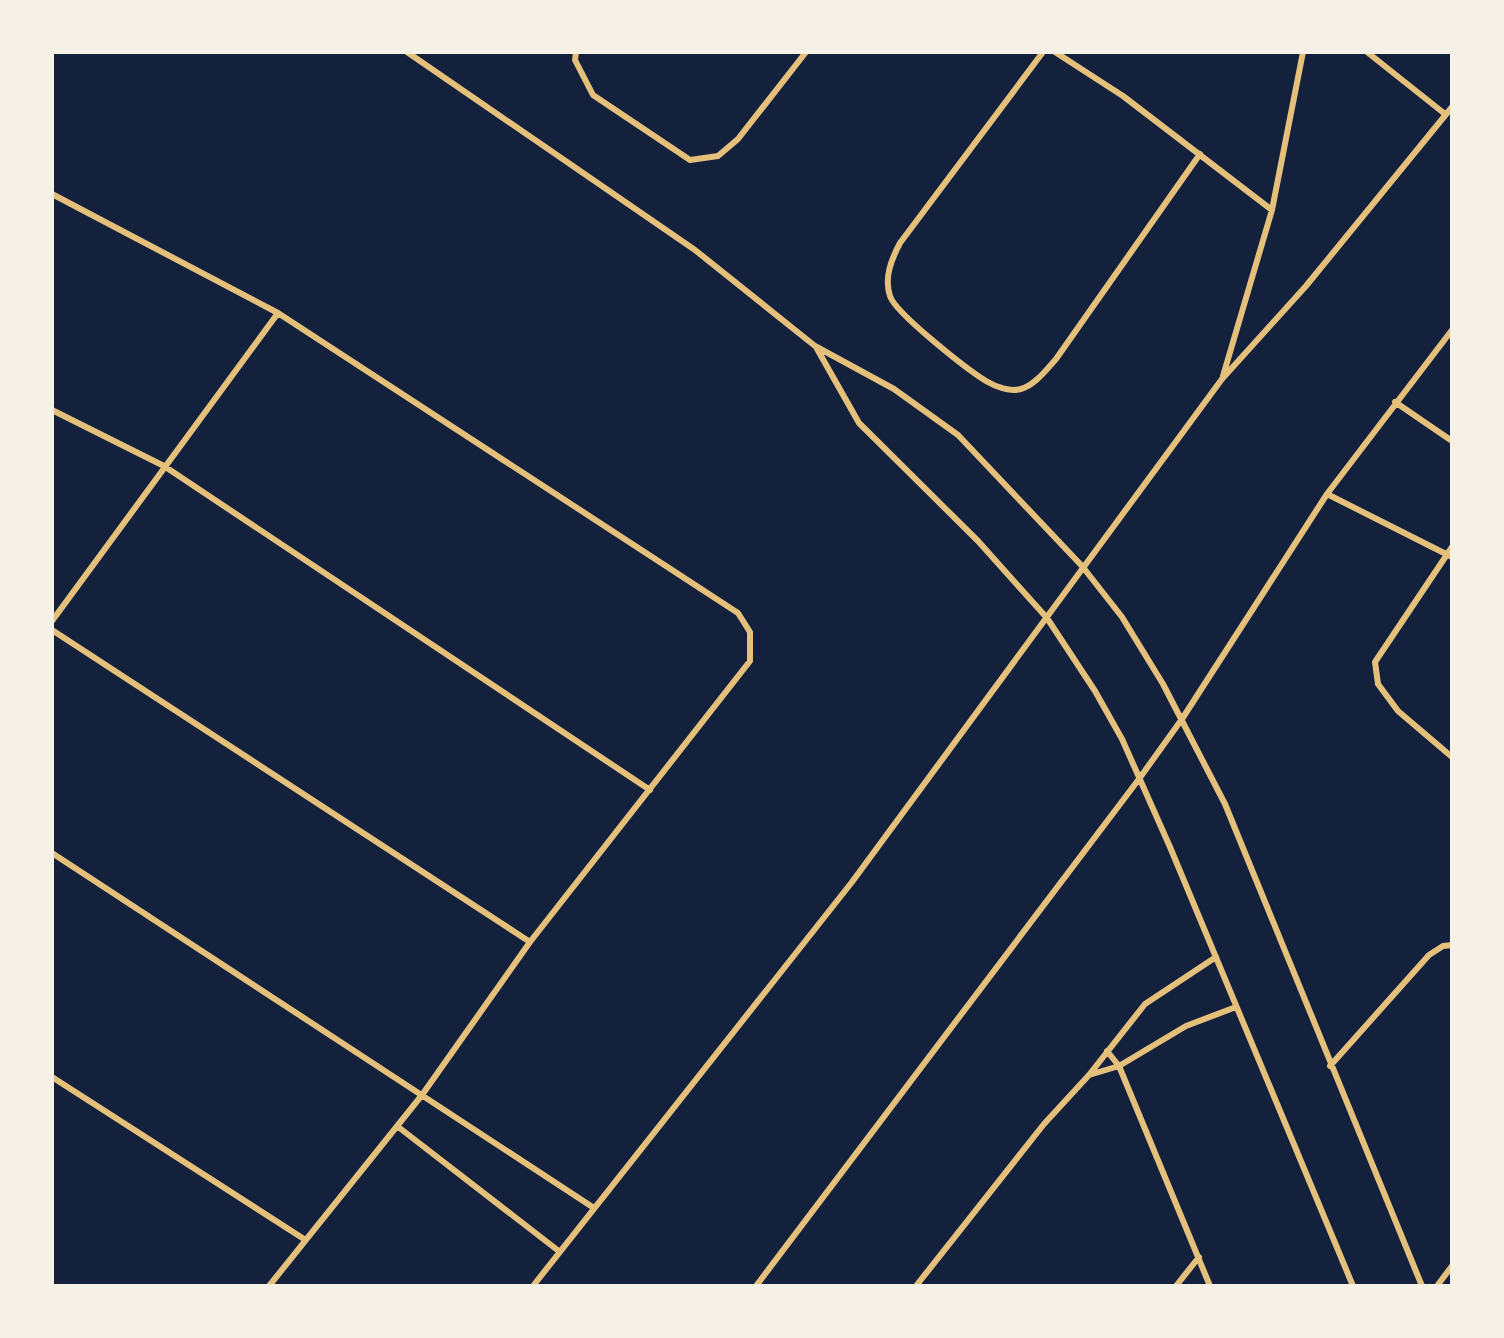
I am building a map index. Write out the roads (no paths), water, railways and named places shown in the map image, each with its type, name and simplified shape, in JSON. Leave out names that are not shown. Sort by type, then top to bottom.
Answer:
[{"type":"street","points":[[407,52],[695,250],[815,346],[894,389],[958,435],[1082,567],[1122,617],[1182,719],[1225,804],[1330,1066],[1422,1286]]},
{"type":"street","points":[[576,52],[575,60],[593,95],[690,160],[718,156],[738,139],[806,52]]},
{"type":"street","points":[[1043,52],[900,243],[891,261],[890,297],[900,313],[987,382],[1004,389],[1022,389],[1041,376],[1056,359],[1200,154]]},
{"type":"street","points":[[1055,52],[1123,96],[1272,210]]},
{"type":"street","points":[[1222,379],[1272,210],[1303,52]]},
{"type":"street","points":[[1367,52],[1445,114]]},
{"type":"street","points":[[533,1286],[852,882],[1222,379],[1306,286],[1452,107]]},
{"type":"street","points":[[52,194],[278,313],[738,613],[750,632],[750,661],[530,942],[422,1095],[304,1239],[269,1286]]},
{"type":"street","points":[[52,621],[278,313]]},
{"type":"street","points":[[756,1286],[1139,779],[1182,719],[1327,494],[1452,330]]},
{"type":"street","points":[[815,346],[859,423],[978,541],[1047,618],[1095,691],[1122,739],[1353,1286]]},
{"type":"street","points":[[1395,402],[1452,441]]},
{"type":"street","points":[[52,410],[164,466],[650,790]]},
{"type":"street","points":[[1327,494],[1449,556]]},
{"type":"street","points":[[1452,547],[1449,556],[1375,662],[1378,684],[1398,711],[1452,757]]},
{"type":"street","points":[[52,630],[530,942]]},
{"type":"street","points":[[52,853],[594,1208]]},
{"type":"street","points":[[1330,1066],[1429,955],[1443,946],[1452,945]]},
{"type":"street","points":[[916,1286],[1044,1124],[1089,1075],[1145,1004],[1216,957]]},
{"type":"street","points":[[1089,1075],[1119,1066],[1186,1026],[1236,1007]]},
{"type":"street","points":[[1107,1051],[1119,1066],[1210,1286]]},
{"type":"street","points":[[52,1077],[304,1239]]},
{"type":"street","points":[[397,1126],[560,1252]]},
{"type":"street","points":[[1176,1286],[1199,1257]]},
{"type":"street","points":[[1437,1286],[1452,1266]]}]
